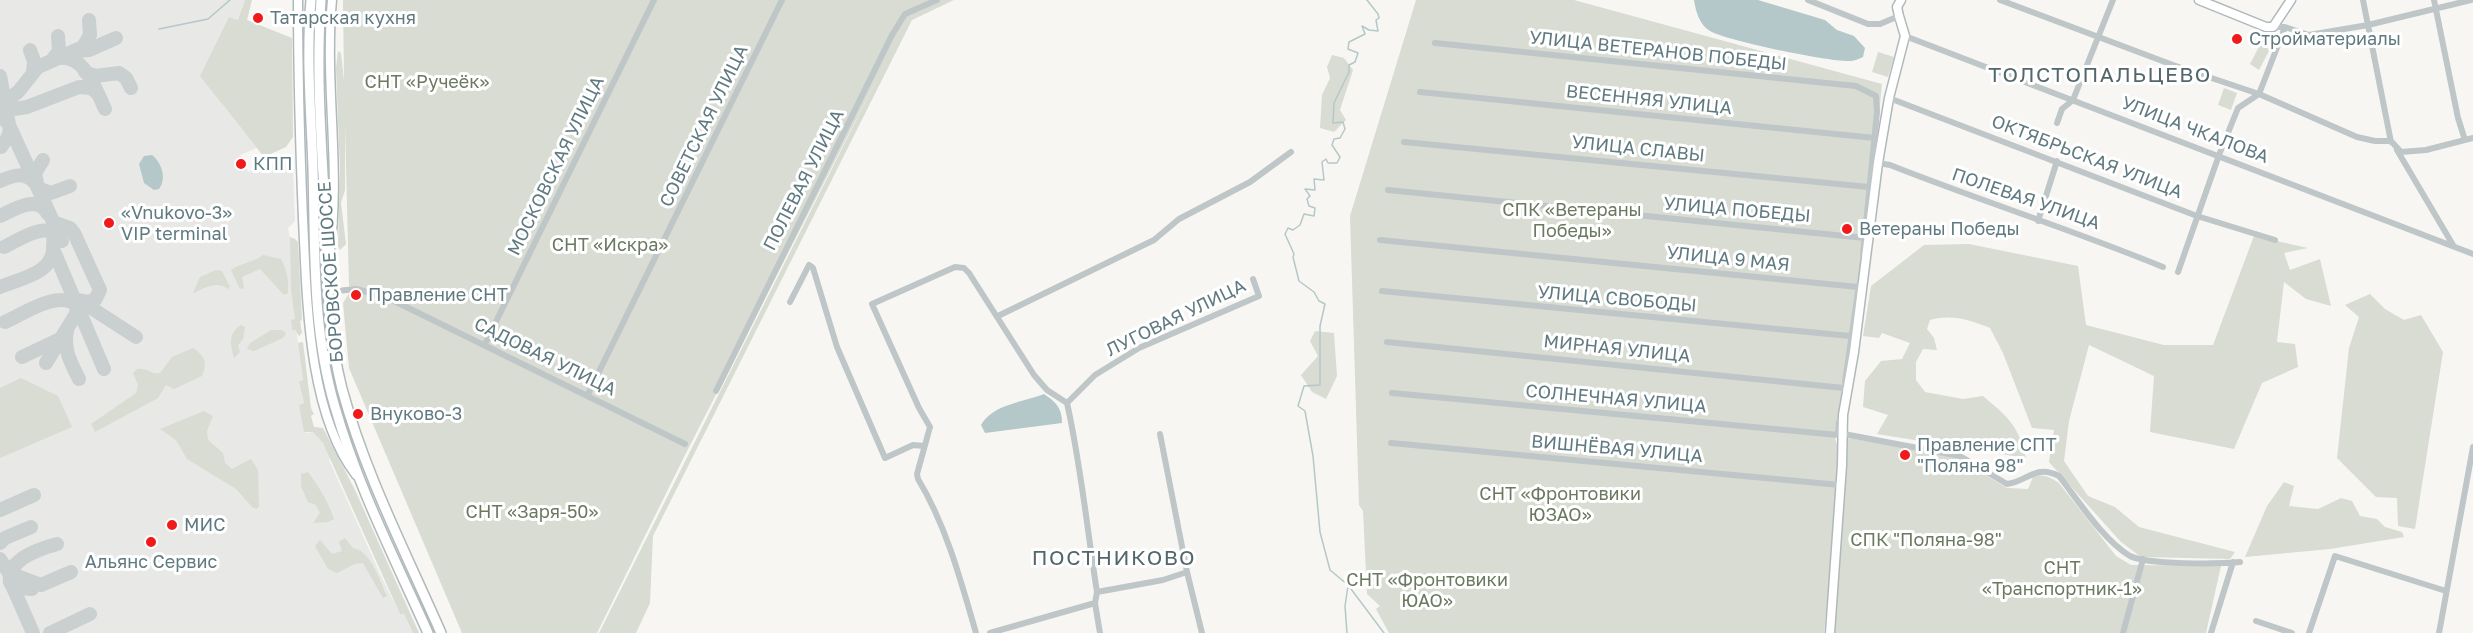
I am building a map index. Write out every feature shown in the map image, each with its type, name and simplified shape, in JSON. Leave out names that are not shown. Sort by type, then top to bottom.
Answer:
[{"type":"main road","points":[[298,0],[300,150],[310,336],[328,420],[349,464],[362,482]]},
{"type":"main road","name":"БОРОВСКОЕ ШОССЕ","points":[[310,0],[308,54],[328,292],[338,370],[350,416],[372,476],[441,633]]},
{"type":"main road","name":"БОРОВСКОЕ ШОССЕ","points":[[321,0],[317,145],[318,302],[324,355],[334,406],[362,482],[428,633]]},
{"type":"main road","points":[[327,268],[333,197],[330,39],[332,0]]},
{"type":"main road","points":[[1830,633],[1840,485],[1841,434],[1878,163],[1889,98],[1905,36],[1899,16],[1900,0]]},
{"type":"main road","points":[[2199,0],[2263,27],[2273,27],[2291,0]]},
{"type":"street","name":"МОСКОВСКАЯ УЛИЦА","points":[[485,344],[654,0]]},
{"type":"street","name":"СОВЕТСКАЯ УЛИЦА","points":[[588,394],[782,0]]},
{"type":"street","name":"ПОЛЕВАЯ УЛИЦА","points":[[716,391],[892,35],[905,14],[937,0]]},
{"type":"street","points":[[1808,0],[1868,24],[1880,24],[1899,16]]},
{"type":"street","points":[[2000,0],[2098,38],[2259,94],[2357,137],[2375,141],[2391,141],[2401,152],[2435,148],[2473,138]]},
{"type":"street","points":[[2057,123],[2062,109],[2073,100],[2113,0]]},
{"type":"street","points":[[2363,0],[2391,141],[2453,245]]},
{"type":"street","points":[[2273,27],[2285,27],[2309,35],[2368,25],[2435,4],[2471,0]]},
{"type":"street","points":[[2435,4],[2458,118],[2465,140]]},
{"type":"street","points":[[2178,272],[2238,108],[2259,94],[2285,27]]},
{"type":"street","name":"УЛИЦА ЧКАЛОВА","points":[[1905,36],[2473,254]]},
{"type":"street","name":"УЛИЦА ВЕТЕРАНОВ ПОБЕДЫ","points":[[1435,43],[1857,86],[1876,96],[1875,138]]},
{"type":"street","name":"ВЕСЕННЯЯ УЛИЦА","points":[[1419,92],[1875,138]]},
{"type":"street","name":"ОКТЯБРЬСКАЯ УЛИЦА","points":[[1889,98],[2197,216],[2276,240]]},
{"type":"street","points":[[1841,434],[1850,336],[1866,238],[1875,138]]},
{"type":"street","name":"УЛИЦА СЛАВЫ","points":[[1404,142],[1869,187]]},
{"type":"street","points":[[998,316],[1154,240],[1179,219],[1250,182],[1291,152]]},
{"type":"street","points":[[2038,221],[2057,161]]},
{"type":"street","name":"ПОЛЕВАЯ УЛИЦА","points":[[1878,163],[1890,165],[2163,267]]},
{"type":"street","name":"УЛИЦА ПОБЕДЫ","points":[[1388,190],[1866,238]]},
{"type":"street","name":"УЛИЦА 9 МАЯ","points":[[1380,240],[1858,287]]},
{"type":"street","points":[[790,302],[809,266],[813,268],[837,347],[885,459],[913,445],[924,446]]},
{"type":"street","points":[[976,633],[933,503],[917,474],[930,426],[919,408],[873,304],[955,267],[964,268],[998,316],[1034,375],[1047,390],[1067,403],[1079,458],[1083,503],[1097,592],[1095,603],[1100,633]]},
{"type":"street","name":"ЛУГОВАЯ УЛИЦА","points":[[1067,403],[1095,375],[1140,348],[1258,296],[1253,279]]},
{"type":"street","name":"САДОВАЯ УЛИЦА","points":[[328,292],[356,289],[386,297],[588,394],[685,444]]},
{"type":"street","name":"УЛИЦА СВОБОДЫ","points":[[1382,291],[1850,336]]},
{"type":"street","name":"МИРНАЯ УЛИЦА","points":[[1387,342],[1844,388]]},
{"type":"street","name":"СОЛНЕЧНАЯ УЛИЦА","points":[[1392,393],[1841,434],[1960,456],[2007,484],[2021,481],[2036,472],[2050,472],[2059,476],[2111,541],[2132,557],[2143,559]]},
{"type":"street","points":[[1160,434],[1187,572],[1202,633]]},
{"type":"street","name":"ВИШНЁВАЯ УЛИЦА","points":[[1391,443],[1840,485]]},
{"type":"street","points":[[2439,633],[2473,447]]},
{"type":"street","points":[[2309,633],[2335,555],[2446,591]]},
{"type":"street","points":[[2123,633],[2143,559],[2164,562],[2237,562],[2211,633]]},
{"type":"street","points":[[1097,592],[1163,580],[1187,572]]},
{"type":"street","points":[[990,633],[1095,603]]},
{"type":"street","points":[[2256,621],[2292,633]]},
{"type":"shaded area","points":[[0,0],[245,0],[238,20],[229,17],[221,103],[257,148],[240,155],[248,172],[278,162],[287,164],[293,171],[295,221],[288,228],[291,243],[295,320],[291,321],[292,330],[295,329],[297,335],[303,381],[299,382],[304,403],[299,405],[306,433],[313,432],[331,457],[329,460],[381,576],[400,614],[404,614],[413,633],[0,633]]},
{"type":"shaded area","points":[[1694,0],[1758,0],[1825,20],[1837,30],[1854,36],[1865,48],[1863,57],[1850,61],[1822,58],[1756,45],[1720,35],[1703,25]]},
{"type":"shaded area","points":[[152,155],[161,167],[163,176],[159,189],[154,190],[144,183],[139,164],[144,156]]},
{"type":"shaded area","points":[[1044,394],[1058,406],[1062,423],[985,433],[981,425],[993,412]]},
{"type":"green space","points":[[245,0],[252,0],[247,20],[292,38],[293,137],[286,147],[264,157],[200,76],[229,17],[238,20]]},
{"type":"green space","points":[[343,0],[954,0],[912,20],[653,536],[650,603],[636,633],[599,633],[888,57],[597,633],[462,633],[349,368],[343,303],[353,287],[349,286],[345,123],[345,190],[341,203],[346,244],[340,250],[338,246],[340,170],[336,68],[338,51],[341,53],[344,81]]},
{"type":"green space","name":"СПК «Ветераны Победы»","points":[[1416,0],[1574,0],[1882,84],[1868,222],[1835,437],[1841,462],[1824,633],[1389,633],[1376,609],[1380,606],[1367,594],[1363,511],[1359,505],[1350,216]]},
{"type":"green space","points":[[2260,45],[2268,48],[2269,51],[2259,70],[2250,64]]},
{"type":"green space","points":[[1878,52],[1894,57],[1888,77],[1872,72]]},
{"type":"green space","points":[[1332,55],[1344,58],[1353,70],[1340,110],[1346,120],[1334,132],[1320,128],[1322,95],[1330,78],[1327,67]]},
{"type":"green space","points":[[2224,88],[2237,93],[2231,110],[2218,105]]},
{"type":"green space","points":[[2254,236],[2308,248],[2284,253],[2290,270],[2320,259],[2331,306],[2306,299],[2284,282],[2277,342],[2295,344],[2298,367],[2262,383],[2234,449],[2150,432],[2154,376],[2089,345],[2069,421],[2064,461],[2088,496],[2115,507],[2139,527],[2235,552],[2230,559],[2141,557],[2121,542],[2049,462],[2054,430],[2032,428],[2003,353],[1990,328],[1968,320],[1954,318],[1930,320],[1927,329],[1934,338],[1937,350],[1923,349],[1916,362],[1916,380],[1925,392],[1963,399],[1983,396],[2000,410],[2016,430],[2026,458],[1877,434],[1888,415],[1863,407],[1865,381],[1881,361],[1902,359],[1910,343],[1882,333],[1879,338],[1863,336],[1871,286],[1924,245],[1969,244],[2078,266],[2086,325],[2164,345],[2213,345]]},
{"type":"green space","points":[[290,237],[298,242],[302,320],[300,321],[302,333],[299,336],[295,330],[292,330],[291,320],[295,319],[291,290]]},
{"type":"green space","points":[[263,255],[281,259],[287,276],[288,293],[284,295],[260,269],[242,277],[244,288],[240,289],[231,270]]},
{"type":"green space","points":[[216,270],[222,271],[230,287],[228,289],[215,285],[193,293],[200,277]]},
{"type":"green space","points":[[2370,294],[2385,309],[2404,320],[2421,315],[2443,352],[2415,529],[2398,526],[2397,498],[2376,497],[2337,458],[2349,348],[2359,317],[2345,305]]},
{"type":"green space","points":[[241,325],[245,327],[243,339],[238,345],[240,352],[234,358],[232,336]]},
{"type":"green space","points":[[271,330],[282,330],[286,333],[283,338],[254,351],[247,349],[250,343]]},
{"type":"green space","points":[[1315,331],[1334,333],[1337,376],[1326,399],[1312,392],[1301,375],[1318,356],[1310,341]]},
{"type":"green space","points":[[303,342],[314,427],[323,428],[355,490],[419,633],[413,633],[404,614],[400,614],[323,443],[313,432],[304,432],[299,405],[304,403],[299,382],[303,380],[298,343]]},
{"type":"green space","points":[[193,348],[204,360],[205,367],[202,376],[174,389],[166,385],[158,398],[95,432],[91,424],[136,393],[138,385],[133,373],[137,369],[160,373],[172,357]]},
{"type":"green space","points":[[21,378],[58,396],[72,427],[0,458],[0,388]]},
{"type":"green space","points":[[204,411],[213,416],[207,431],[208,440],[223,453],[225,463],[232,469],[251,459],[258,470],[259,506],[257,509],[253,508],[236,489],[187,459],[176,440],[160,429]]},
{"type":"green space","points":[[1849,438],[1954,456],[2007,488],[2028,489],[2033,477],[2040,475],[2049,477],[2059,483],[2116,556],[2131,565],[2221,566],[2206,633],[1833,633],[1846,442]]},
{"type":"green space","points":[[308,472],[332,512],[334,519],[328,522],[313,523],[320,513],[316,505],[308,502],[301,486],[301,474]]},
{"type":"green space","points":[[2284,482],[2294,486],[2289,506],[2318,509],[2341,498],[2352,501],[2360,516],[2377,519],[2385,527],[2402,532],[2404,537],[2330,549],[2245,557],[2267,506]]},
{"type":"green space","points":[[345,538],[353,548],[360,551],[370,561],[387,596],[383,598],[363,563],[355,564],[337,573],[328,569],[315,546],[320,540],[332,554],[342,551],[339,542]]},
{"type":"waterway","points":[[159,29],[208,19],[230,0]]},
{"type":"waterway","points":[[1367,0],[1378,14],[1379,18],[1376,20],[1378,31],[1362,26],[1365,34],[1349,42],[1348,49],[1358,53],[1355,62],[1349,65],[1349,72],[1334,103],[1333,123],[1343,122],[1345,129],[1340,138],[1334,139],[1332,145],[1340,157],[1337,163],[1328,163],[1326,159],[1322,162],[1324,180],[1314,179],[1315,190],[1305,189],[1310,196],[1307,199],[1309,206],[1315,208],[1314,216],[1304,214],[1300,225],[1293,230],[1288,228],[1285,234],[1294,254],[1299,281],[1325,304],[1320,326],[1320,385],[1304,386],[1298,406],[1305,411],[1313,456],[1320,532],[1330,570],[1348,585],[1384,633]]},
{"type":"waterway","points":[[1347,633],[1345,606],[1348,586]]},
{"type":"taxiway","points":[[0,105],[18,92],[38,67],[83,47],[90,35],[89,20]]},
{"type":"taxiway","points":[[52,60],[59,51],[58,36]]},
{"type":"taxiway","points":[[77,51],[89,50],[116,38]]},
{"type":"taxiway","points":[[30,50],[34,61],[33,73]]},
{"type":"taxiway","points":[[60,58],[76,62],[83,68],[105,109]]},
{"type":"taxiway","points":[[85,72],[95,76],[119,73],[126,78],[131,88]]},
{"type":"taxiway","points":[[0,76],[10,130],[1,147]]},
{"type":"taxiway","points":[[0,111],[27,107],[79,87],[91,88],[98,94]]},
{"type":"taxiway","points":[[0,114],[9,125],[62,241],[56,234],[42,231],[34,232],[4,247]]},
{"type":"taxiway","points":[[43,160],[35,173],[38,188],[51,193],[70,186]]},
{"type":"taxiway","points":[[0,181],[19,175],[28,177],[36,184]]},
{"type":"taxiway","points":[[0,216],[32,204],[44,208],[48,214]]},
{"type":"taxiway","points":[[53,222],[70,228],[74,233],[100,290],[95,300],[86,302],[79,300]]},
{"type":"taxiway","points":[[54,225],[53,249],[104,369]]},
{"type":"taxiway","points":[[0,287],[25,278],[41,269],[52,257],[53,249]]},
{"type":"taxiway","points":[[79,300],[136,337]]},
{"type":"taxiway","points":[[5,322],[51,301],[69,301],[77,305],[76,314],[46,363]]},
{"type":"taxiway","points":[[67,331],[67,350],[79,379]]},
{"type":"taxiway","points":[[22,357],[60,339]]},
{"type":"taxiway","points":[[0,510],[34,495]]},
{"type":"taxiway","points":[[0,543],[5,538],[31,527]]},
{"type":"taxiway","points":[[32,589],[19,588],[10,582],[10,574],[19,561],[26,556],[57,544]]},
{"type":"taxiway","points":[[0,559],[9,573],[41,585],[71,572]]},
{"type":"taxiway","points":[[11,583],[33,633]]},
{"type":"taxiway","points":[[50,633],[90,614]]},
{"type":"place","name":"Татарская кухня","points":[[258,18]]},
{"type":"place","name":"Стройматериалы","points":[[2237,39]]},
{"type":"place","name":"КПП","points":[[241,164]]},
{"type":"place","name":"«Vnukovo-3» VIP terminal","points":[[109,223]]},
{"type":"place","name":"Ветераны Победы","points":[[1847,229]]},
{"type":"place","name":"Правление СНТ","points":[[356,295]]},
{"type":"place","name":"Внуково-3","points":[[358,414]]},
{"type":"place","name":"Правление СПТ \"Поляна 98\"","points":[[1905,455]]},
{"type":"place","name":"МИС","points":[[172,525]]},
{"type":"place","name":"Альянс Сервис","points":[[151,542]]},
{"type":"district","name":"ТОЛСТОПАЛЬЦЕВО","points":[[2100,75]]},
{"type":"district","name":"ПОСТНИКОВО","points":[[1114,558]]},
{"type":"park label","name":"СНТ «Ручеёк»","points":[[427,82]]},
{"type":"park label","name":"СНТ «Искра»","points":[[610,245]]},
{"type":"park label","name":"СНТ «Фронтовики ЮЗАО»","points":[[1560,504]]},
{"type":"park label","name":"СНТ «Заря-50»","points":[[532,512]]},
{"type":"park label","name":"СПК \"Поляна-98\"","points":[[1926,540]]},
{"type":"park label","name":"СНТ «Транспортник-1»","points":[[2062,578]]},
{"type":"park label","name":"СНТ «Фронтовики ЮАО»","points":[[1427,590]]}]
